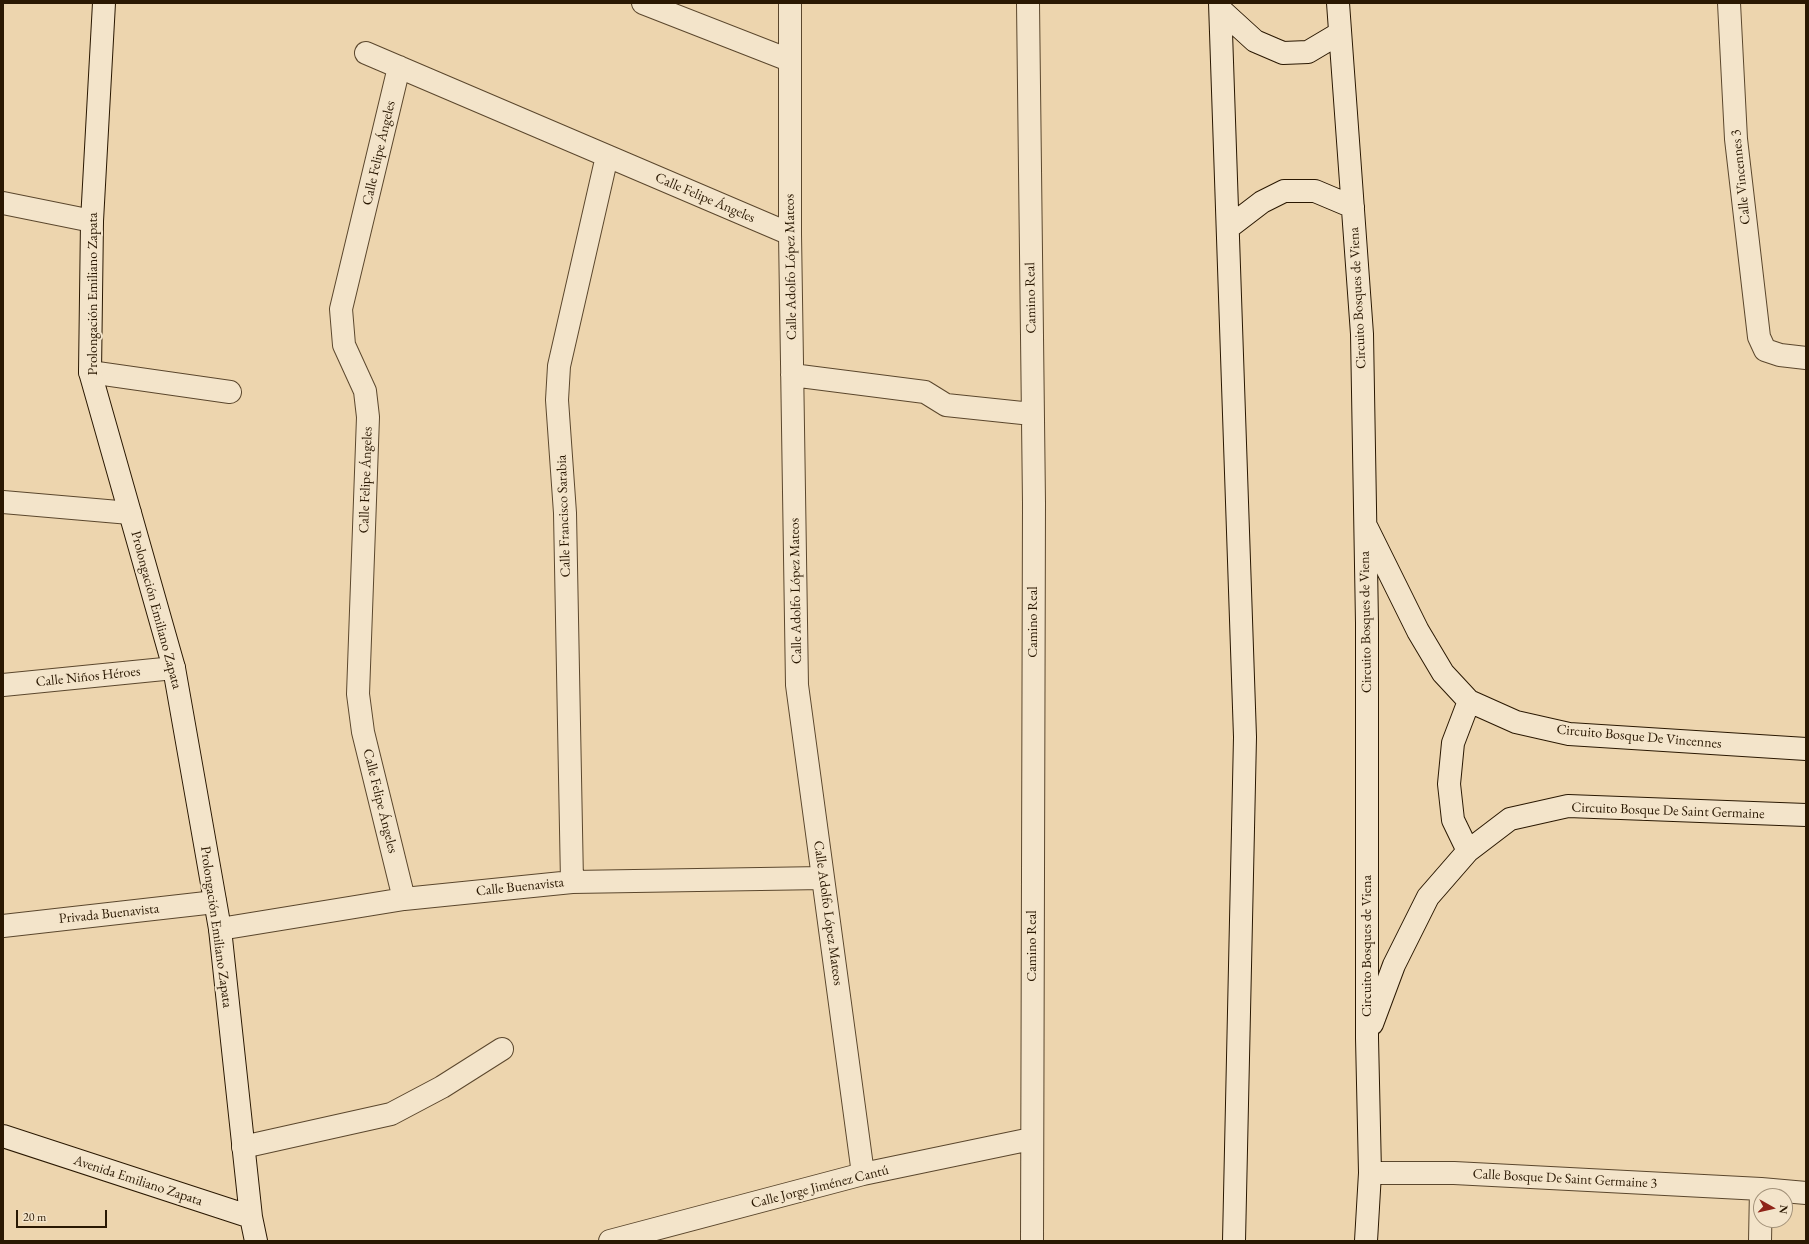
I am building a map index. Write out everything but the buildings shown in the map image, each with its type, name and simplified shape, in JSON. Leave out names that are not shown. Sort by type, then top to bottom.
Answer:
[{"type":"street","name":"Prolongación Emiliano Zapata","points":[[104,3],[92,221],[90,372],[174,668],[220,929],[251,1217]]},
{"type":"street","points":[[643,3],[789,60]]},
{"type":"street","name":"Calle Adolfo López Mateos","points":[[790,3],[790,234],[797,684],[863,1174]]},
{"type":"street","name":"Camino Real","points":[[1028,3],[1034,519],[1031,1139],[1032,1241]]},
{"type":"street","name":"Circuito Bosques de Viena","points":[[1338,3],[1362,334],[1367,622],[1367,1038],[1370,1173],[1366,1241]]},
{"type":"street","name":"Calle Vincennes 3","points":[[1729,3],[1737,146],[1759,337],[1765,350],[1780,355],[1806,358]]},
{"type":"street","points":[[1220,6],[1255,41],[1283,52],[1308,52],[1340,33]]},
{"type":"street","points":[[1220,6],[1245,737],[1234,1241]]},
{"type":"street","name":"Calle Felipe Ángeles","points":[[366,53],[790,234]]},
{"type":"street","name":"Calle Felipe Ángeles","points":[[400,67],[341,309],[344,345],[365,391],[368,417],[358,694],[363,732],[404,899]]},
{"type":"street","name":"Calle Francisco Sarabia","points":[[572,882],[565,513],[557,400],[559,366],[607,156]]},
{"type":"street","points":[[1228,228],[1262,202],[1284,191],[1315,191],[1353,207]]},
{"type":"street","points":[[3,203],[92,221]]},
{"type":"street","points":[[90,372],[230,392]]},
{"type":"street","points":[[792,375],[925,392],[946,405],[1032,414]]},
{"type":"street","points":[[3,502],[130,513]]},
{"type":"street","name":"Circuito Bosque De Vincennes","points":[[1365,523],[1418,631],[1443,673],[1469,701],[1516,722],[1569,734],[1806,749]]},
{"type":"street","name":"Calle Niños Héroes","points":[[3,685],[174,668]]},
{"type":"street","points":[[1468,851],[1453,820],[1449,784],[1453,743],[1469,701]]},
{"type":"street","name":"Circuito Bosque De Saint Germaine","points":[[1367,1038],[1394,965],[1428,897],[1468,851],[1510,819],[1568,806],[1806,815]]},
{"type":"street","name":"Calle Buenavista","points":[[220,929],[404,899],[572,882],[823,878]]},
{"type":"street","name":"Privada Buenavista","points":[[3,926],[215,902]]},
{"type":"street","points":[[243,1147],[392,1114],[442,1087],[502,1049]]},
{"type":"street","name":"Avenida Emiliano Zapata","points":[[3,1136],[251,1217]]},
{"type":"street","name":"Calle Jorge Jiménez Cantú","points":[[621,1240],[863,1174],[1031,1139]]},
{"type":"street","name":"Calle Bosque De Saint Germaine 3","points":[[1370,1173],[1454,1173],[1753,1189]]},
{"type":"street","name":"Calle Bosque De Saint Germaine 3","points":[[1793,1192],[1806,1193]]},
{"type":"street","points":[[251,1217],[256,1241]]},
{"type":"street","points":[[1760,1228],[1760,1241]]}]
